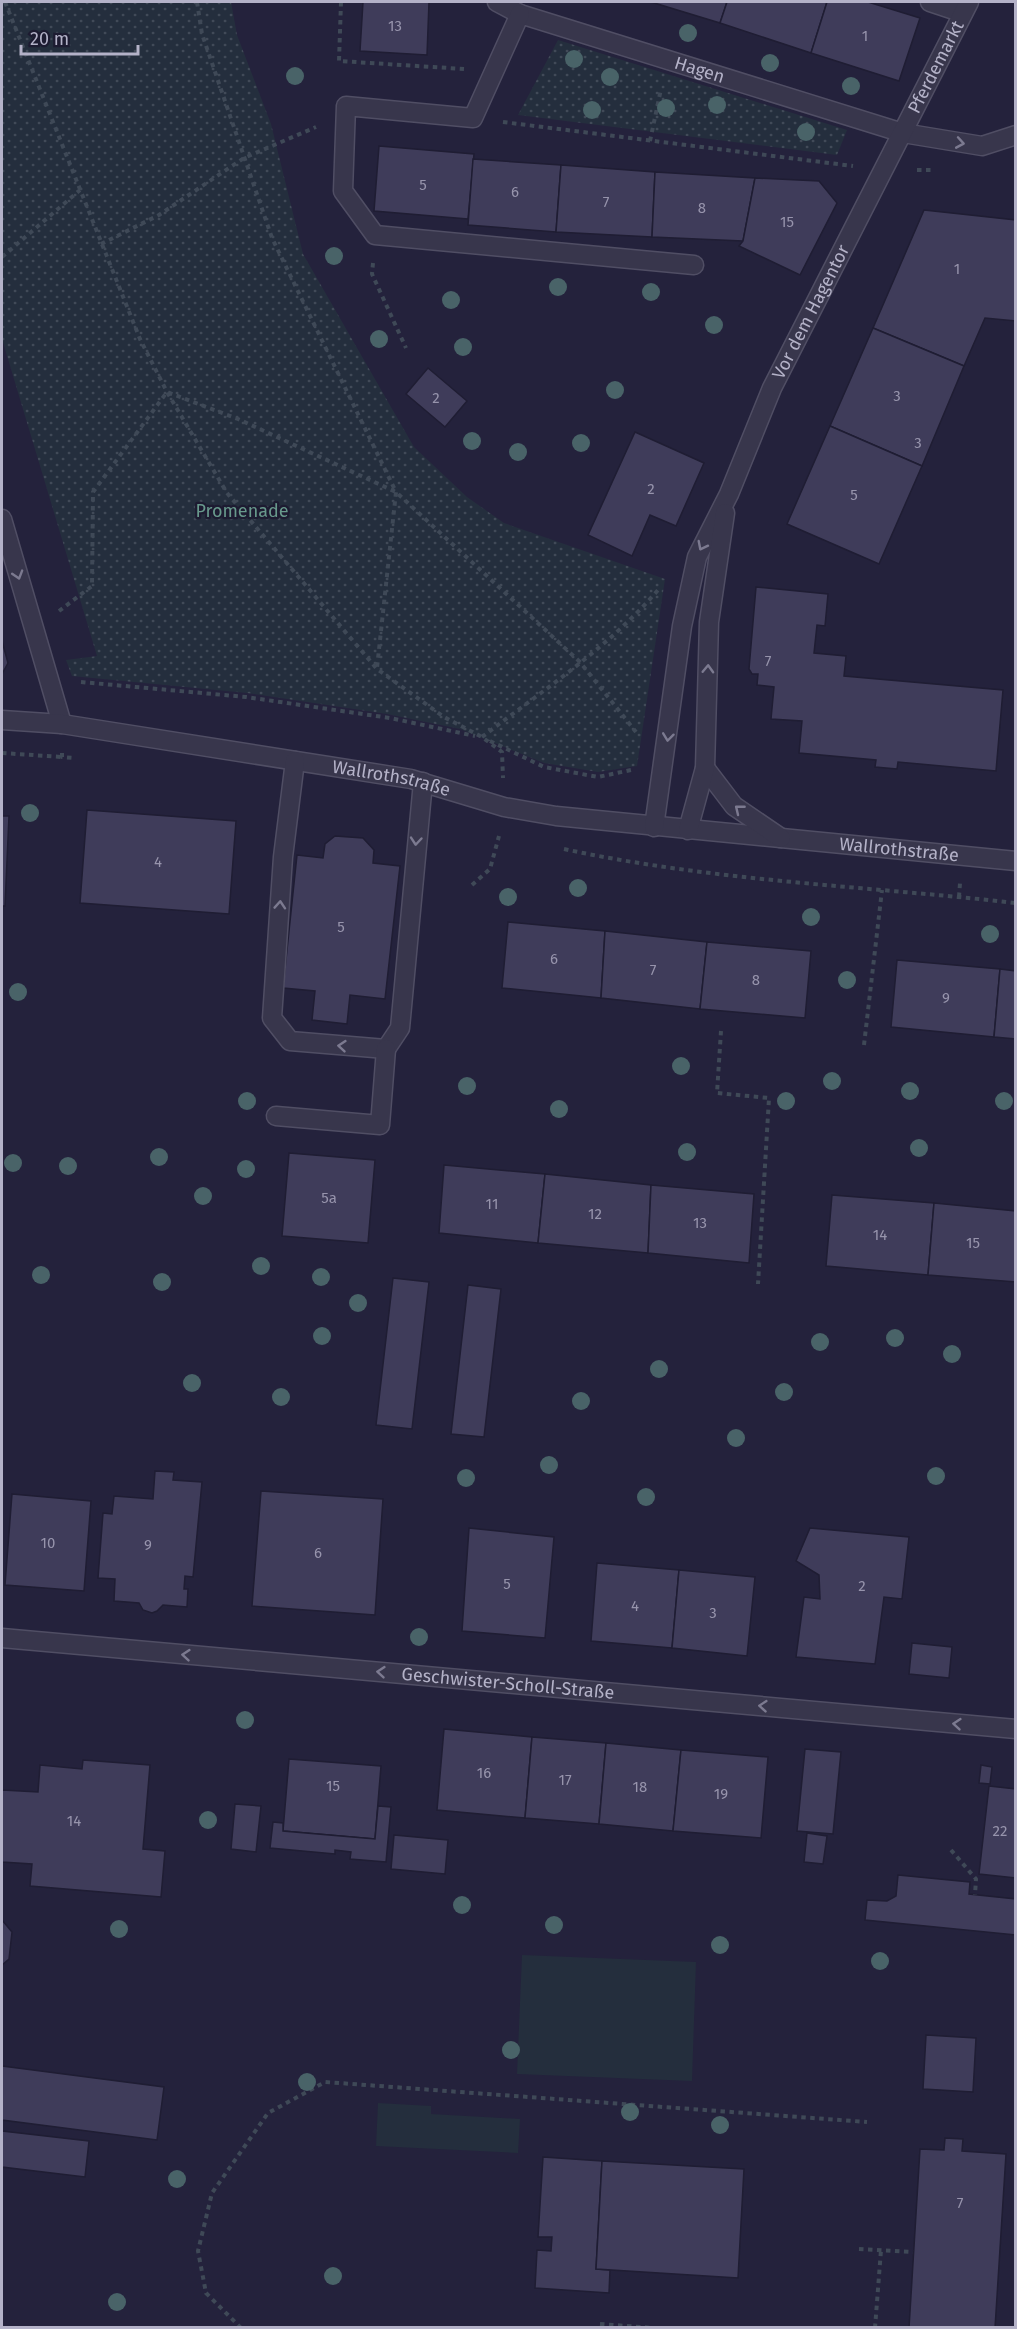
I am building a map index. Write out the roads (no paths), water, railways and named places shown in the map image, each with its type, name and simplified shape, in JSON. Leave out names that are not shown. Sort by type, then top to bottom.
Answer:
[{"type":"street","name":"Hagen","points":[[497,2],[520,14],[903,133],[982,146],[1016,135]]},
{"type":"street","points":[[930,2],[966,7]]},
{"type":"street","name":"Pferdemarkt","points":[[903,133],[966,7]]},
{"type":"street","points":[[520,14],[473,118],[346,106],[343,191],[375,236],[694,265]]},
{"type":"street","name":"Vor dem Hagentor","points":[[654,827],[682,626],[697,557],[729,494],[772,388],[903,133]]},
{"type":"street","name":"Vor dem Hagentor","points":[[688,830],[705,768],[709,622],[729,494]]},
{"type":"street","points":[[2,519],[62,724]]},
{"type":"street","name":"Wallrothstraße","points":[[2,720],[62,724],[411,779],[504,807],[556,816],[1016,861]]},
{"type":"street","points":[[295,761],[283,857],[272,1018],[290,1041],[386,1049]]},
{"type":"street","name":"Wallrothstraße","points":[[705,768],[734,806],[782,839]]},
{"type":"street","points":[[276,1116],[380,1125],[386,1049],[400,1028],[423,782]]},
{"type":"street","name":"Geschwister-Scholl-Straße","points":[[2,1638],[1016,1729]]},
{"type":"park label","name":"Promenade","points":[[242,511]]}]
